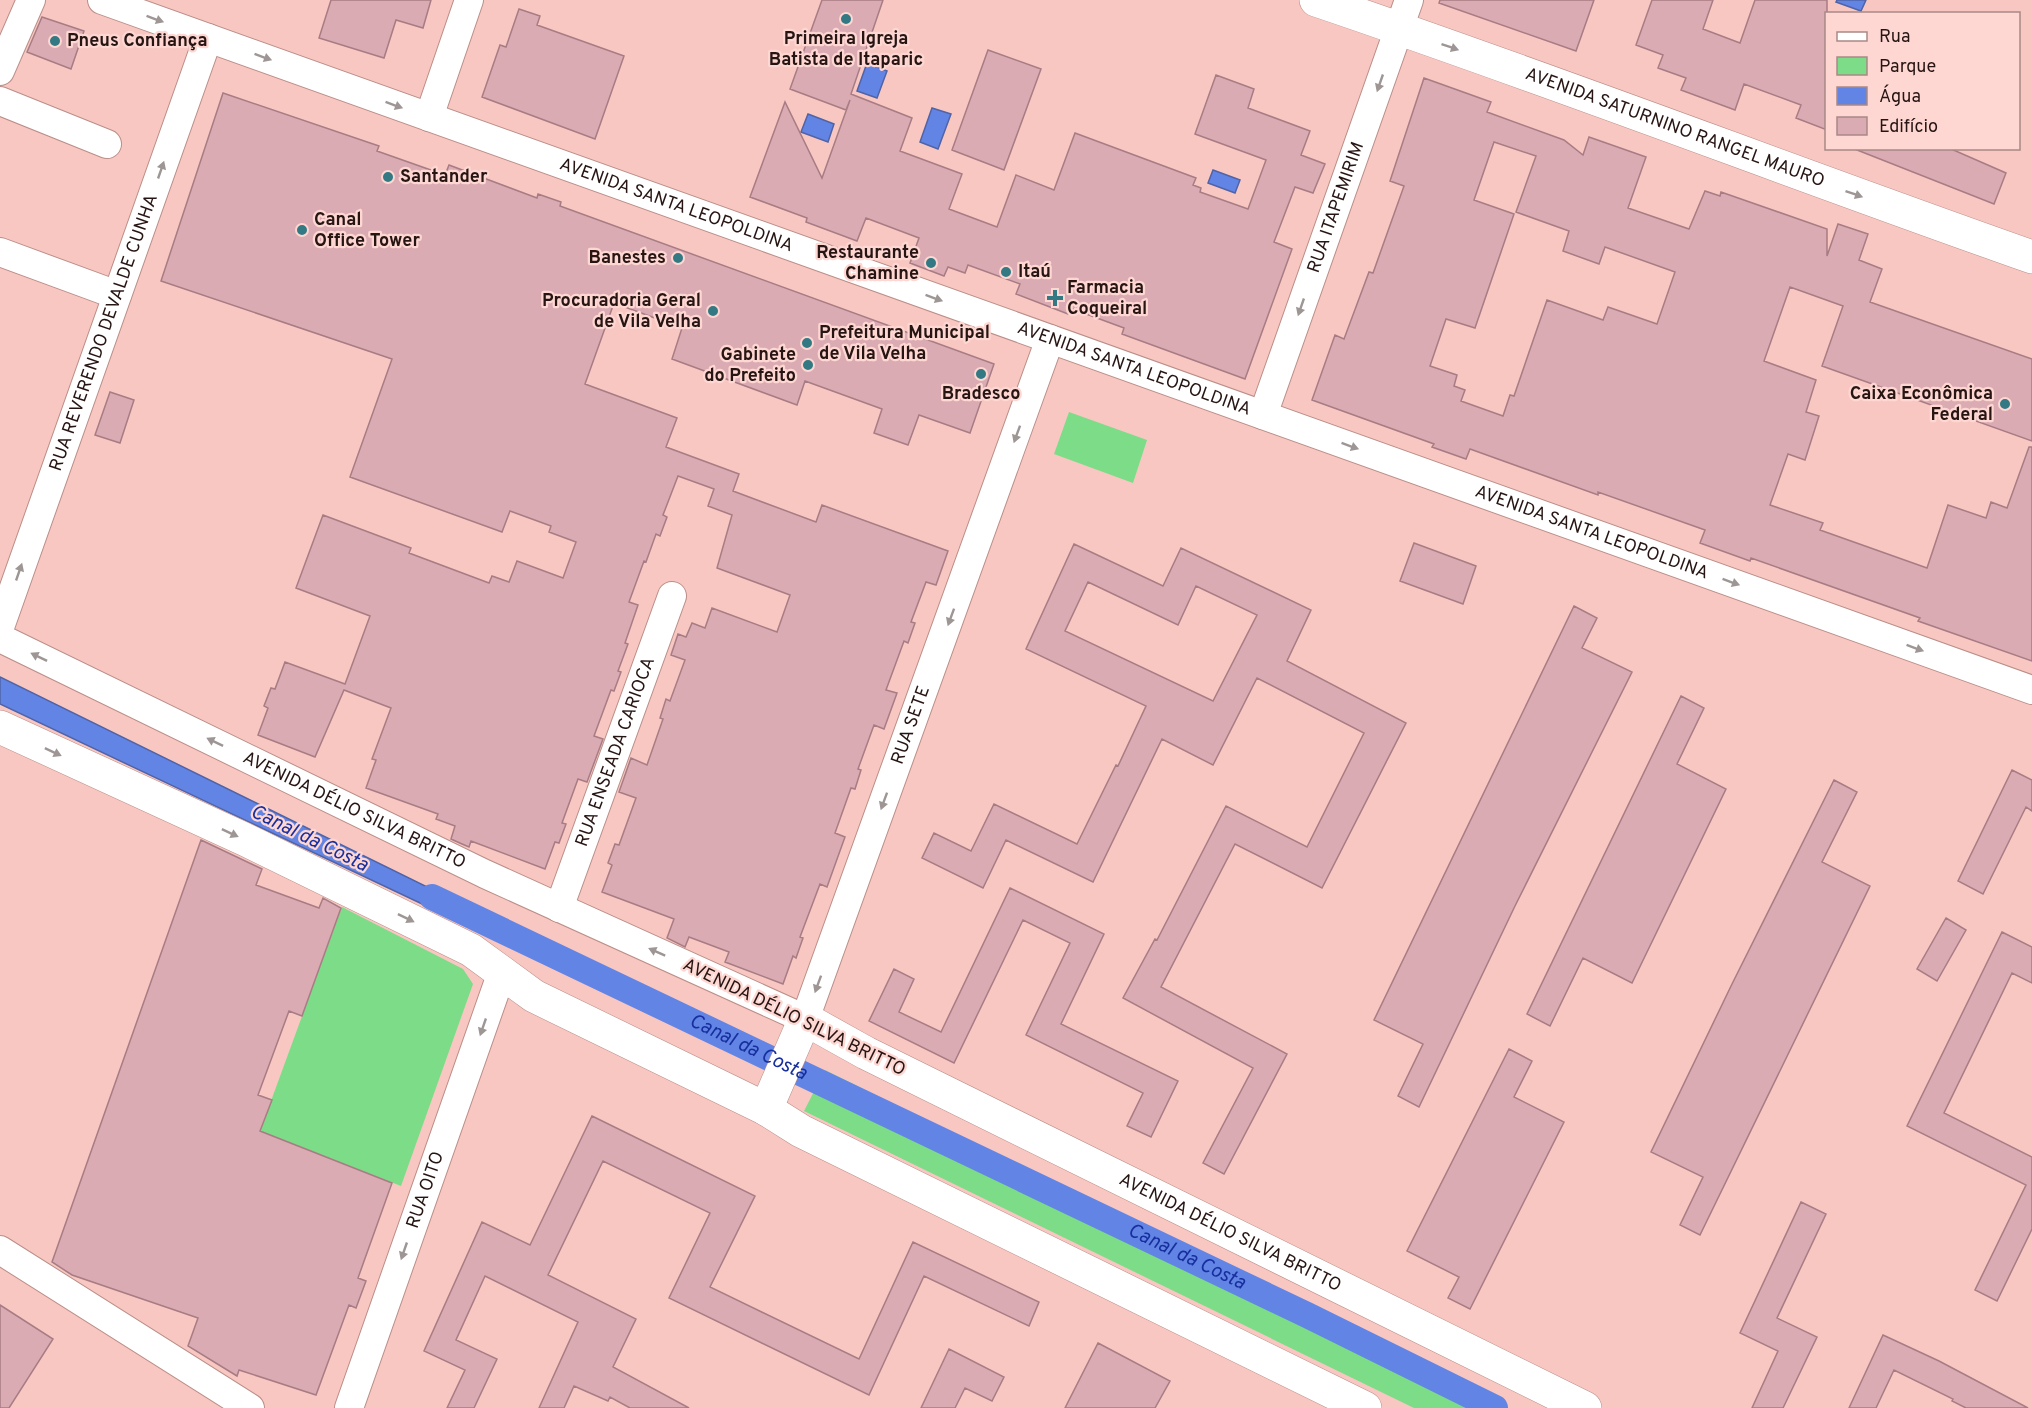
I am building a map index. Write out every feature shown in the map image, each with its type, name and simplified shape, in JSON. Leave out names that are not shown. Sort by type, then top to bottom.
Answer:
[{"type":"main road","name":"AVENIDA SATURNINO RANGEL MAURO","points":[[1316,0],[1404,14],[2032,257]]},
{"type":"main road","points":[[0,727],[254,844],[471,950],[534,996],[772,1097],[812,1136],[1365,1408]]},
{"type":"main road","name":"RUA SETE","points":[[772,1097],[800,1034]]},
{"type":"main road","name":"AVENIDA DÉLIO SILVA BRITTO","points":[[800,1034],[866,1053],[1585,1408]]},
{"type":"street","points":[[0,71],[31,0]]},
{"type":"street","name":"AVENIDA SANTA LEOPOLDINA","points":[[102,0],[2032,690]]},
{"type":"street","points":[[429,117],[469,0]]},
{"type":"street","name":"RUA ITAPEMIRIM","points":[[1263,415],[1404,14]]},
{"type":"street","name":"RUA REVERENDO DEVALDE CUNHA","points":[[0,627],[208,38]]},
{"type":"street","points":[[0,101],[107,144]]},
{"type":"street","points":[[0,252],[117,295]]},
{"type":"street","name":"RUA SETE","points":[[800,1034],[1050,339]]},
{"type":"street","name":"RUA ENSEADA CARIOCA","points":[[559,908],[672,596]]},
{"type":"street","name":"AVENIDA DÉLIO SILVA BRITTO","points":[[0,638],[559,908],[800,1034]]},
{"type":"street","name":"RUA OITO","points":[[349,1408],[502,972]]},
{"type":"street","points":[[0,1250],[250,1408]]},
{"type":"green space","points":[[1069,412],[1147,440],[1133,483],[1054,454]]},
{"type":"green space","points":[[342,907],[463,969],[473,984],[401,1186],[260,1131]]},
{"type":"green space","points":[[825,1070],[1502,1408],[1414,1408],[804,1111]]},
{"type":"water","points":[[1837,0],[1866,0],[1861,11],[1836,2]]},
{"type":"water","points":[[867,63],[887,71],[877,98],[857,91]]},
{"type":"water","points":[[932,108],[951,114],[938,149],[920,142]]},
{"type":"water","points":[[808,114],[834,124],[828,142],[801,132]]},
{"type":"water","points":[[1213,170],[1240,180],[1235,193],[1208,183]]},
{"type":"water","points":[[0,677],[466,906],[458,921],[0,704]]},
{"type":"building","points":[[331,0],[431,0],[423,28],[396,20],[384,58],[319,38]]},
{"type":"building","points":[[822,0],[883,0],[851,94],[912,118],[900,151],[962,174],[949,209],[997,227],[1016,175],[1054,190],[1075,133],[1196,178],[1193,185],[1201,188],[1200,192],[1248,209],[1266,160],[1195,134],[1216,75],[1254,89],[1248,108],[1310,131],[1301,155],[1325,164],[1313,193],[1295,187],[1274,242],[1292,249],[1245,379],[1122,334],[1124,328],[1070,308],[1068,314],[1016,294],[1020,284],[968,265],[965,273],[948,267],[944,276],[910,263],[919,238],[866,218],[857,241],[806,222],[807,218],[750,197],[785,102],[822,178],[850,100],[846,110],[790,89]]},
{"type":"building","points":[[1440,0],[1594,0],[1576,51],[1439,3]]},
{"type":"building","points":[[1652,0],[1713,0],[1703,29],[1740,43],[1755,0],[1827,0],[1827,12],[1825,12],[1825,129],[1796,118],[1801,105],[1744,84],[1735,110],[1681,90],[1686,78],[1658,68],[1663,55],[1636,45]]},
{"type":"building","points":[[519,9],[540,16],[537,25],[624,56],[595,139],[482,97],[500,45],[506,47]]},
{"type":"building","name":"Pneus Confiança","points":[[42,17],[84,31],[71,69],[27,52]]},
{"type":"building","points":[[988,50],[1041,69],[1004,170],[952,150]]},
{"type":"building","points":[[1424,78],[1491,102],[1487,112],[1564,140],[1583,155],[1589,137],[1646,157],[1628,208],[1689,229],[1705,191],[1720,196],[1721,192],[1827,229],[1827,256],[1838,224],[1868,234],[1859,260],[1882,269],[1870,302],[2032,359],[2032,441],[1822,366],[1843,306],[1790,287],[1764,361],[1816,380],[1806,412],[1819,416],[1805,460],[1788,454],[1770,505],[1823,523],[1820,530],[1927,568],[1948,505],[1986,518],[1991,502],[2007,508],[2029,447],[2032,447],[2032,661],[1918,621],[1920,618],[1751,558],[1750,561],[1700,543],[1705,530],[1470,449],[1466,459],[1432,447],[1434,444],[1312,400],[1335,335],[1344,339],[1369,272],[1373,273],[1404,186],[1390,181]],"holes":[[[1494,142],[1536,156],[1516,212],[1569,231],[1563,251],[1599,264],[1605,247],[1675,272],[1657,324],[1608,307],[1603,320],[1547,300],[1514,396],[1510,395],[1503,416],[1461,401],[1465,390],[1454,386],[1457,375],[1430,366],[1446,319],[1475,328],[1514,214],[1474,200]]]},
{"type":"building","points":[[223,93],[379,146],[377,151],[445,175],[449,165],[537,198],[538,194],[561,202],[560,206],[994,364],[970,433],[919,415],[908,445],[874,433],[882,409],[805,381],[797,405],[672,359],[682,328],[614,303],[585,384],[677,418],[666,447],[739,474],[733,491],[816,522],[822,505],[948,551],[936,585],[926,582],[911,622],[915,623],[908,643],[904,641],[886,690],[897,693],[884,729],[874,725],[858,769],[861,770],[855,789],[851,788],[835,833],[845,837],[827,887],[820,884],[800,937],[803,938],[796,958],[793,956],[783,984],[725,962],[729,952],[689,937],[685,947],[667,938],[674,919],[602,892],[612,865],[608,863],[615,844],[619,845],[636,798],[619,792],[631,758],[647,765],[663,719],[660,718],[666,699],[670,701],[685,660],[671,655],[678,634],[686,637],[692,623],[705,628],[712,608],[777,632],[790,595],[717,568],[732,515],[708,506],[714,489],[678,476],[663,515],[667,517],[660,536],[656,534],[629,602],[638,605],[625,643],[628,644],[618,671],[621,672],[614,691],[611,690],[594,736],[603,739],[587,782],[578,779],[562,823],[566,824],[559,843],[555,842],[545,869],[471,841],[469,847],[462,844],[451,839],[455,826],[436,819],[438,814],[366,788],[376,760],[372,759],[391,708],[344,690],[315,757],[258,735],[268,708],[264,706],[271,688],[275,689],[285,662],[345,684],[370,616],[296,588],[323,515],[411,548],[409,553],[489,583],[492,576],[509,582],[517,561],[563,578],[576,542],[549,532],[551,526],[510,511],[502,532],[350,477],[392,359],[161,281]]},
{"type":"building","points":[[1857,150],[1954,150],[2006,173],[1994,204]]},
{"type":"building","points":[[110,392],[134,400],[120,443],[95,435]]},
{"type":"building","points":[[1414,543],[1476,566],[1463,604],[1400,581]]},
{"type":"building","points":[[1074,544],[1163,586],[1181,548],[1311,610],[1287,661],[1406,723],[1322,888],[1235,844],[1161,987],[1287,1054],[1224,1174],[1203,1163],[1253,1068],[1123,998],[1155,939],[1157,940],[1226,806],[1307,847],[1364,733],[1257,678],[1213,765],[1162,739],[1093,882],[1006,840],[983,888],[922,858],[934,833],[971,851],[994,804],[1077,844],[1146,706],[1026,649]],"holes":[[[1088,582],[1178,625],[1196,586],[1257,615],[1213,701],[1065,631]]]},
{"type":"building","points":[[1574,606],[1597,618],[1582,648],[1632,672],[1515,906],[1419,1107],[1398,1096],[1423,1044],[1374,1020]]},
{"type":"building","points":[[1681,696],[1704,708],[1677,764],[1726,789],[1632,983],[1583,958],[1550,1026],[1527,1014]]},
{"type":"building","points":[[2012,770],[2032,780],[2032,811],[2026,807],[1983,894],[1958,881]]},
{"type":"building","points":[[1834,780],[1857,792],[1822,862],[1870,886],[1700,1235],[1680,1225],[1703,1177],[1651,1152]]},
{"type":"building","points":[[201,840],[262,869],[256,885],[319,908],[323,898],[341,908],[302,1016],[289,1011],[258,1095],[272,1100],[260,1131],[392,1183],[358,1278],[366,1281],[356,1308],[349,1305],[316,1395],[239,1370],[237,1376],[188,1346],[198,1318],[72,1275],[52,1262]]},
{"type":"building","points":[[1010,888],[1104,934],[1061,1024],[1178,1081],[1151,1137],[1127,1126],[1143,1093],[1026,1035],[1070,943],[1023,920],[954,1063],[869,1021],[894,969],[914,979],[899,1012],[941,1032]]},
{"type":"building","points":[[1946,918],[1966,930],[1937,981],[1917,969]]},
{"type":"building","points":[[2002,932],[2032,947],[2032,983],[2012,973],[1944,1113],[2032,1157],[2032,1229],[1997,1301],[1975,1290],[2026,1185],[1907,1126]]},
{"type":"building","points":[[1509,1049],[1532,1061],[1514,1097],[1564,1122],[1470,1309],[1448,1298],[1459,1277],[1407,1251]]},
{"type":"building","points":[[592,1116],[755,1196],[710,1287],[859,1359],[913,1242],[1039,1302],[1029,1326],[924,1276],[869,1395],[669,1298],[710,1213],[603,1161],[548,1275],[636,1319],[613,1367],[689,1408],[630,1408],[610,1397],[608,1401],[574,1386],[564,1408],[539,1408],[578,1322],[485,1276],[456,1340],[497,1359],[474,1408],[447,1408],[465,1370],[424,1351],[482,1222],[530,1245]]},
{"type":"building","points":[[1801,1202],[1826,1214],[1777,1318],[1817,1337],[1783,1408],[1752,1408],[1778,1351],[1740,1333]]},
{"type":"building","points":[[0,1305],[53,1339],[9,1408],[0,1408]]},
{"type":"building","points":[[1883,1335],[1939,1361],[2028,1408],[1966,1408],[1952,1401],[1953,1399],[1894,1370],[1876,1408],[1849,1408]]},
{"type":"building","points":[[1098,1343],[1170,1381],[1155,1408],[1065,1408]]},
{"type":"building","points":[[949,1349],[1004,1377],[992,1401],[965,1388],[955,1408],[921,1408]]},
{"type":"waterway","name":"Canal da Costa","points":[[432,897],[1307,1315],[1495,1408]]},
{"type":"place","name":"Primeira Igreja Batista de Itaparic","points":[[846,19]]},
{"type":"place","name":"Pneus Confiança","points":[[55,41]]},
{"type":"place","name":"Santander","points":[[388,177]]},
{"type":"place","name":"Canal Office Tower","points":[[302,230]]},
{"type":"place","name":"Banestes","points":[[678,258]]},
{"type":"place","name":"Restaurante Chamine","points":[[931,263]]},
{"type":"place","name":"Itaú","points":[[1006,272]]},
{"type":"place","name":"Farmacia Coqueiral","points":[[1055,298]]},
{"type":"place","name":"Procuradoria Geral de Vila Velha","points":[[713,311]]},
{"type":"place","name":"Prefeitura Municipal de Vila Velha","points":[[807,343]]},
{"type":"place","name":"Gabinete do Prefeito","points":[[808,365]]},
{"type":"place","name":"Bradesco","points":[[981,374]]},
{"type":"place","name":"Caixa Econômica Federal","points":[[2005,404]]}]
